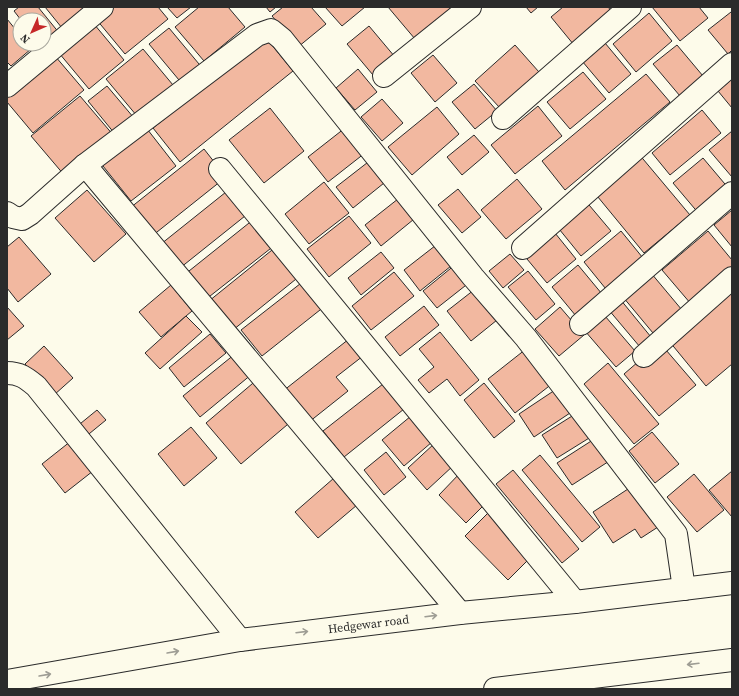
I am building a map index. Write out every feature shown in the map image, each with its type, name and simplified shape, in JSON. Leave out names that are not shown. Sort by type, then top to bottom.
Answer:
[{"type":"street","points":[[7,86],[102,7]]},
{"type":"street","points":[[384,76],[470,7]]},
{"type":"street","points":[[503,118],[630,7]]},
{"type":"street","points":[[7,213],[13,217],[22,219],[30,214],[85,165],[257,35],[271,30],[282,39],[473,277],[526,338],[676,534],[684,589]]},
{"type":"street","points":[[522,248],[732,64]]},
{"type":"street","points":[[85,165],[460,613]]},
{"type":"street","points":[[220,169],[575,602]]},
{"type":"street","points":[[581,324],[732,193]]},
{"type":"street","points":[[644,356],[732,278]]},
{"type":"street","points":[[7,373],[16,373],[26,377],[36,386],[240,640]]},
{"type":"street","name":"Hedgewar road","points":[[7,681],[240,640],[460,613],[575,602],[732,583]]},
{"type":"street","points":[[495,689],[569,684],[732,660]]},
{"type":"building","points":[[19,7],[38,7],[42,12],[15,12],[14,11]]},
{"type":"building","points":[[45,7],[87,7],[62,28],[52,16],[52,12],[49,12]]},
{"type":"building","points":[[111,7],[158,7],[168,19],[125,54],[96,19]]},
{"type":"building","points":[[167,7],[191,7],[177,18]]},
{"type":"building","points":[[199,7],[228,7],[245,27],[204,61],[175,27]]},
{"type":"building","points":[[266,7],[276,7],[270,12]]},
{"type":"building","points":[[283,7],[311,7],[326,24],[298,47],[272,16]]},
{"type":"building","points":[[325,7],[365,7],[342,26]]},
{"type":"building","points":[[388,7],[453,7],[415,39]]},
{"type":"building","points":[[526,7],[538,7],[531,13]]},
{"type":"building","points":[[563,7],[608,7],[613,13],[574,45],[551,17]]},
{"type":"building","points":[[652,7],[699,7],[708,18],[680,41]]},
{"type":"building","points":[[731,12],[732,50],[728,54],[708,30]]},
{"type":"building","points":[[649,13],[672,41],[636,72],[613,44]]},
{"type":"building","points":[[7,19],[12,25],[12,52],[27,52],[11,66],[7,62]]},
{"type":"building","points":[[52,24],[60,34],[52,39]]},
{"type":"building","points":[[94,24],[124,60],[89,89],[59,53]]},
{"type":"building","points":[[369,26],[395,57],[373,75],[347,44]]},
{"type":"building","points":[[169,28],[204,70],[184,86],[149,44]]},
{"type":"building","points":[[266,38],[293,71],[180,162],[153,128]]},
{"type":"building","points":[[605,43],[631,74],[609,93],[582,61]]},
{"type":"building","points":[[515,45],[539,72],[500,108],[475,81]]},
{"type":"building","points":[[677,45],[703,76],[680,96],[653,64]]},
{"type":"building","points":[[143,49],[173,85],[137,116],[106,79]]},
{"type":"building","points":[[433,55],[457,83],[435,102],[411,73]]},
{"type":"building","points":[[55,56],[84,90],[33,133],[7,102],[7,96]]},
{"type":"building","points":[[358,69],[377,92],[355,110],[336,88]]},
{"type":"building","points":[[583,72],[606,99],[570,129],[547,102]]},
{"type":"building","points":[[646,74],[670,102],[565,190],[542,161]]},
{"type":"building","points":[[732,79],[732,108],[718,91]]},
{"type":"building","points":[[474,84],[497,111],[475,129],[452,102]]},
{"type":"building","points":[[107,86],[134,118],[115,134],[88,101]]},
{"type":"building","points":[[80,96],[114,136],[65,176],[31,136]]},
{"type":"building","points":[[382,99],[403,123],[382,141],[361,117]]},
{"type":"building","points":[[538,106],[562,136],[515,174],[491,145]]},
{"type":"building","points":[[437,107],[459,134],[412,175],[388,147]]},
{"type":"building","points":[[270,108],[304,151],[264,183],[229,140]]},
{"type":"building","points":[[702,110],[721,133],[670,175],[652,153]]},
{"type":"building","points":[[144,125],[176,166],[131,201],[99,161]]},
{"type":"building","points":[[345,128],[365,153],[328,182],[308,157]]},
{"type":"building","points":[[732,131],[732,177],[709,150]]},
{"type":"building","points":[[474,135],[489,152],[462,175],[447,157]]},
{"type":"building","points":[[204,149],[226,177],[152,236],[130,208]]},
{"type":"building","points":[[638,153],[690,215],[644,253],[593,191]]},
{"type":"building","points":[[703,158],[730,190],[700,215],[673,183]]},
{"type":"building","points":[[372,159],[389,179],[353,208],[336,187]]},
{"type":"building","points":[[517,179],[542,209],[506,239],[481,210]]},
{"type":"building","points":[[324,182],[349,213],[309,244],[285,214]]},
{"type":"building","points":[[231,188],[250,212],[180,268],[161,244]]},
{"type":"building","points":[[458,189],[481,217],[462,233],[438,205]]},
{"type":"building","points":[[87,190],[126,234],[94,262],[55,218]]},
{"type":"building","points":[[403,195],[419,215],[381,246],[365,225]]},
{"type":"building","points":[[584,199],[611,231],[581,256],[555,224]]},
{"type":"building","points":[[732,210],[732,247],[714,225]]},
{"type":"building","points":[[349,216],[371,243],[329,277],[307,249]]},
{"type":"building","points":[[254,219],[275,245],[205,300],[184,275]]},
{"type":"building","points":[[551,228],[576,259],[547,283],[522,253]]},
{"type":"building","points":[[621,231],[647,263],[610,294],[584,262]]},
{"type":"building","points":[[708,231],[732,260],[732,269],[691,304],[662,270]]},
{"type":"building","points":[[19,237],[51,274],[18,302],[7,288],[7,247]]},
{"type":"building","points":[[440,242],[456,262],[420,291],[404,270]]},
{"type":"building","points":[[277,246],[301,275],[233,330],[209,301]]},
{"type":"building","points":[[381,252],[394,268],[361,295],[348,278]]},
{"type":"building","points":[[510,254],[524,270],[503,288],[489,271]]},
{"type":"building","points":[[456,264],[470,282],[437,308],[423,291]]},
{"type":"building","points":[[578,265],[602,294],[576,316],[552,287]]},
{"type":"building","points":[[528,271],[555,304],[536,320],[508,287]]},
{"type":"building","points":[[394,272],[414,296],[371,330],[352,306]]},
{"type":"building","points":[[651,273],[682,310],[653,333],[623,297]]},
{"type":"building","points":[[305,280],[325,306],[262,356],[241,330]]},
{"type":"building","points":[[171,285],[192,311],[161,337],[139,312]]},
{"type":"building","points":[[479,286],[502,316],[471,341],[447,311]]},
{"type":"building","points":[[732,289],[732,364],[706,386],[669,341]]},
{"type":"building","points":[[620,299],[651,337],[640,347],[608,309]]},
{"type":"building","points":[[424,306],[439,325],[400,356],[385,337]]},
{"type":"building","points":[[7,307],[24,326],[7,340]]},
{"type":"building","points":[[560,307],[584,335],[559,356],[535,329]]},
{"type":"building","points":[[186,316],[202,332],[160,369],[145,353]]},
{"type":"building","points":[[605,316],[635,351],[616,367],[585,331]]},
{"type":"building","points":[[440,332],[479,380],[460,396],[447,379],[429,393],[418,380],[434,367],[419,349]]},
{"type":"building","points":[[210,334],[226,353],[184,387],[169,368]]},
{"type":"building","points":[[349,339],[363,356],[336,377],[348,391],[309,422],[283,391]]},
{"type":"building","points":[[660,343],[696,385],[659,416],[624,374]]},
{"type":"building","points":[[44,346],[73,378],[54,395],[25,364]]},
{"type":"building","points":[[526,349],[553,383],[515,413],[488,379]]},
{"type":"building","points":[[235,354],[252,374],[200,417],[183,396]]},
{"type":"building","points":[[608,363],[659,424],[634,444],[584,384]]},
{"type":"building","points":[[259,378],[294,419],[241,464],[206,423]]},
{"type":"building","points":[[484,383],[515,421],[494,438],[464,400]]},
{"type":"building","points":[[383,384],[404,409],[344,457],[323,431]]},
{"type":"building","points":[[558,388],[573,411],[534,437],[519,414]]},
{"type":"building","points":[[97,410],[106,420],[84,438],[75,428]]},
{"type":"building","points":[[580,411],[594,435],[557,458],[542,435]]},
{"type":"building","points":[[411,416],[432,442],[404,466],[382,440]]},
{"type":"building","points":[[191,427],[217,458],[184,486],[158,454]]},
{"type":"building","points":[[652,432],[679,464],[655,483],[629,451]]},
{"type":"building","points":[[599,436],[614,458],[572,485],[557,463]]},
{"type":"building","points":[[71,441],[93,471],[65,493],[42,464]]},
{"type":"building","points":[[435,443],[454,465],[427,490],[408,468]]},
{"type":"building","points":[[386,452],[406,477],[384,495],[364,470]]},
{"type":"building","points":[[540,455],[600,527],[582,542],[522,470]]},
{"type":"building","points":[[513,470],[579,549],[562,563],[496,484]]},
{"type":"building","points":[[462,471],[490,499],[466,523],[439,495]]},
{"type":"building","points":[[732,471],[732,517],[709,490]]},
{"type":"building","points":[[694,474],[724,510],[697,532],[667,497]]},
{"type":"building","points":[[334,478],[357,505],[318,538],[295,512]]},
{"type":"building","points":[[631,487],[658,527],[641,538],[635,529],[613,543],[593,512]]},
{"type":"building","points":[[489,512],[533,555],[508,580],[465,536]]}]
